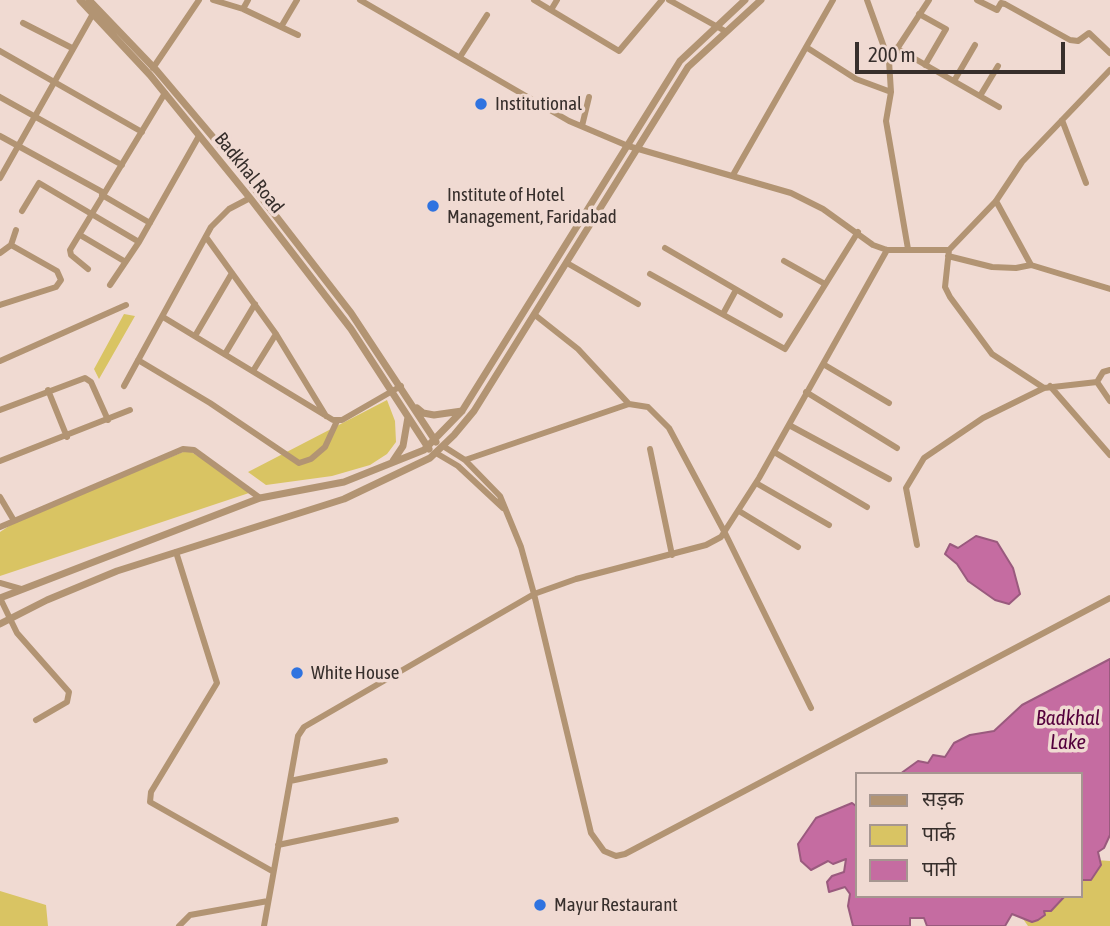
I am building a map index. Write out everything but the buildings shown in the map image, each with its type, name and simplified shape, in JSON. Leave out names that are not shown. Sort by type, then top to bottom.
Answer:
[{"type":"street","name":"Badkhal Road","points":[[80,0],[95,11],[153,68],[234,162],[381,356],[434,441]]},
{"type":"street","name":"Badkhal Road","points":[[89,0],[95,11],[250,198],[347,323],[427,447]]},
{"type":"street","points":[[153,68],[200,0]]},
{"type":"street","points":[[213,0],[243,9],[298,35]]},
{"type":"street","points":[[243,9],[248,0]]},
{"type":"street","points":[[281,27],[297,0]]},
{"type":"street","points":[[360,0],[582,126],[636,149],[791,193],[858,232],[873,245],[887,250],[948,253],[992,267],[1016,268],[1031,265],[1110,289]]},
{"type":"street","points":[[534,0],[619,51],[662,0]]},
{"type":"street","points":[[551,10],[557,0]]},
{"type":"street","points":[[669,0],[725,32]]},
{"type":"street","points":[[36,720],[67,702],[70,696],[21,638],[0,598],[260,498],[344,482],[427,447],[461,411],[680,61],[745,0]]},
{"type":"street","points":[[0,624],[81,585],[344,499],[399,475],[436,453],[474,411],[688,67],[761,0]]},
{"type":"street","points":[[733,175],[833,0]]},
{"type":"street","points":[[867,0],[889,61],[891,92],[886,121],[908,249]]},
{"type":"street","points":[[889,61],[929,0]]},
{"type":"street","points":[[978,0],[997,10],[1001,3],[1006,2],[1070,40],[1078,41],[1089,33],[1110,53]]},
{"type":"street","points":[[0,177],[95,11]]},
{"type":"street","points":[[919,14],[946,29],[925,65]]},
{"type":"street","points":[[460,57],[487,15]]},
{"type":"street","points":[[23,23],[72,48]]},
{"type":"street","points":[[954,81],[975,45]]},
{"type":"street","points":[[806,47],[856,79],[891,92]]},
{"type":"street","points":[[896,48],[999,107]]},
{"type":"street","points":[[0,51],[142,132]]},
{"type":"street","points":[[980,96],[998,66]]},
{"type":"street","points":[[1110,70],[1022,162],[996,201],[948,253],[946,287],[950,298],[992,354],[1047,387],[1110,455]]},
{"type":"street","points":[[88,269],[71,255],[70,250],[165,93]]},
{"type":"street","points":[[0,97],[122,165]]},
{"type":"street","points":[[582,126],[582,116],[589,97]]},
{"type":"street","points":[[1062,120],[1086,183]]},
{"type":"street","points":[[0,136],[150,223]]},
{"type":"street","points":[[110,285],[139,242],[199,136]]},
{"type":"street","points":[[0,161],[7,165]]},
{"type":"street","points":[[22,211],[39,183],[139,242]]},
{"type":"street","points":[[124,386],[206,237],[229,209],[250,198]]},
{"type":"street","points":[[996,201],[1031,265]]},
{"type":"street","points":[[0,253],[11,245],[16,230]]},
{"type":"street","points":[[650,274],[785,349],[858,232]]},
{"type":"street","points":[[80,236],[124,261]]},
{"type":"street","points":[[206,237],[276,334],[327,417]]},
{"type":"street","points":[[0,305],[56,287],[61,280],[57,271],[11,245]]},
{"type":"street","points":[[665,248],[780,315]]},
{"type":"street","points":[[264,926],[298,736],[307,724],[534,594],[576,579],[714,542],[725,533],[756,483],[887,250]]},
{"type":"street","points":[[783,261],[825,284]]},
{"type":"street","points":[[567,263],[638,304]]},
{"type":"street","points":[[195,336],[232,273]]},
{"type":"street","points":[[723,314],[736,290]]},
{"type":"street","points":[[225,354],[255,304]]},
{"type":"street","points":[[0,361],[121,310],[126,305]]},
{"type":"street","points":[[535,316],[578,349],[629,404]]},
{"type":"street","points":[[163,317],[337,421]]},
{"type":"street","points":[[254,371],[276,334]]},
{"type":"street","points":[[510,335],[519,340]]},
{"type":"street","points":[[138,360],[210,403],[299,463],[311,459],[325,447],[337,421],[401,386]]},
{"type":"street","points":[[823,364],[888,403]]},
{"type":"street","points":[[1097,382],[1103,372],[1110,370]]},
{"type":"street","points":[[0,410],[48,390],[88,379],[108,420]]},
{"type":"street","points":[[917,545],[906,488],[925,458],[983,418],[1047,387],[1097,382]]},
{"type":"street","points":[[1097,382],[1110,401]]},
{"type":"street","points":[[48,390],[67,437]]},
{"type":"street","points":[[806,392],[897,448]]},
{"type":"street","points":[[411,403],[422,413],[439,415],[461,411]]},
{"type":"street","points":[[465,460],[629,404],[648,407],[669,428],[725,533],[811,708]]},
{"type":"street","points":[[0,461],[67,437],[130,410]]},
{"type":"street","points":[[391,464],[403,446],[408,417]]},
{"type":"street","points":[[789,425],[889,479]]},
{"type":"street","points":[[434,441],[465,460],[500,496],[521,547],[534,594],[591,834],[604,851],[616,856],[625,854],[1110,598]]},
{"type":"street","points":[[427,447],[458,466],[503,508]]},
{"type":"street","points":[[0,527],[13,519],[183,449],[194,450],[260,498]]},
{"type":"street","points":[[650,449],[672,555]]},
{"type":"street","points":[[774,452],[867,507]]},
{"type":"street","points":[[756,483],[829,525]]},
{"type":"street","points":[[0,497],[13,519]]},
{"type":"street","points":[[739,511],[798,547]]},
{"type":"street","points":[[176,552],[217,683],[149,796],[149,803],[272,871]]},
{"type":"street","points":[[0,583],[22,589]]},
{"type":"street","points":[[290,781],[385,761]]},
{"type":"street","points":[[278,845],[396,820]]},
{"type":"street","points":[[179,926],[190,915],[268,901]]},
{"type":"green space","points":[[124,314],[135,316],[99,379],[94,369]]},
{"type":"green space","points":[[387,400],[395,421],[396,442],[387,454],[370,465],[332,476],[266,485],[248,472]]},
{"type":"green space","points":[[188,450],[255,491],[0,576],[0,532],[18,520]]},
{"type":"green space","points":[[1082,859],[1110,861],[1110,926],[1028,926],[1008,898],[1082,898]]},
{"type":"green space","points":[[0,891],[46,905],[48,926],[0,926]]},
{"type":"water","points":[[976,536],[997,542],[1013,568],[1020,594],[1009,604],[995,600],[968,581],[957,564],[945,554],[950,544],[958,548]]},
{"type":"water","name":"Badkhal Lake","points":[[1110,659],[1110,835],[1104,848],[1098,852],[1101,865],[1091,880],[1082,880],[1082,772],[903,772],[918,761],[928,763],[933,755],[945,757],[954,743],[970,735],[994,731],[1022,705]]},
{"type":"water","points":[[852,803],[855,805],[855,898],[1063,898],[1051,911],[1044,911],[1045,915],[1038,920],[1032,922],[1012,914],[1005,926],[927,926],[924,918],[910,918],[910,926],[853,926],[848,906],[850,894],[845,887],[829,892],[827,882],[832,876],[844,872],[846,859],[833,864],[828,861],[811,870],[801,861],[798,844],[816,818]]},
{"type":"place","name":"Institutional","points":[[481,104]]},
{"type":"place","name":"Institute of Hotel Management, Faridabad","points":[[433,206]]},
{"type":"place","name":"White House","points":[[297,673]]},
{"type":"place","name":"Mayur Restaurant","points":[[540,905]]}]
